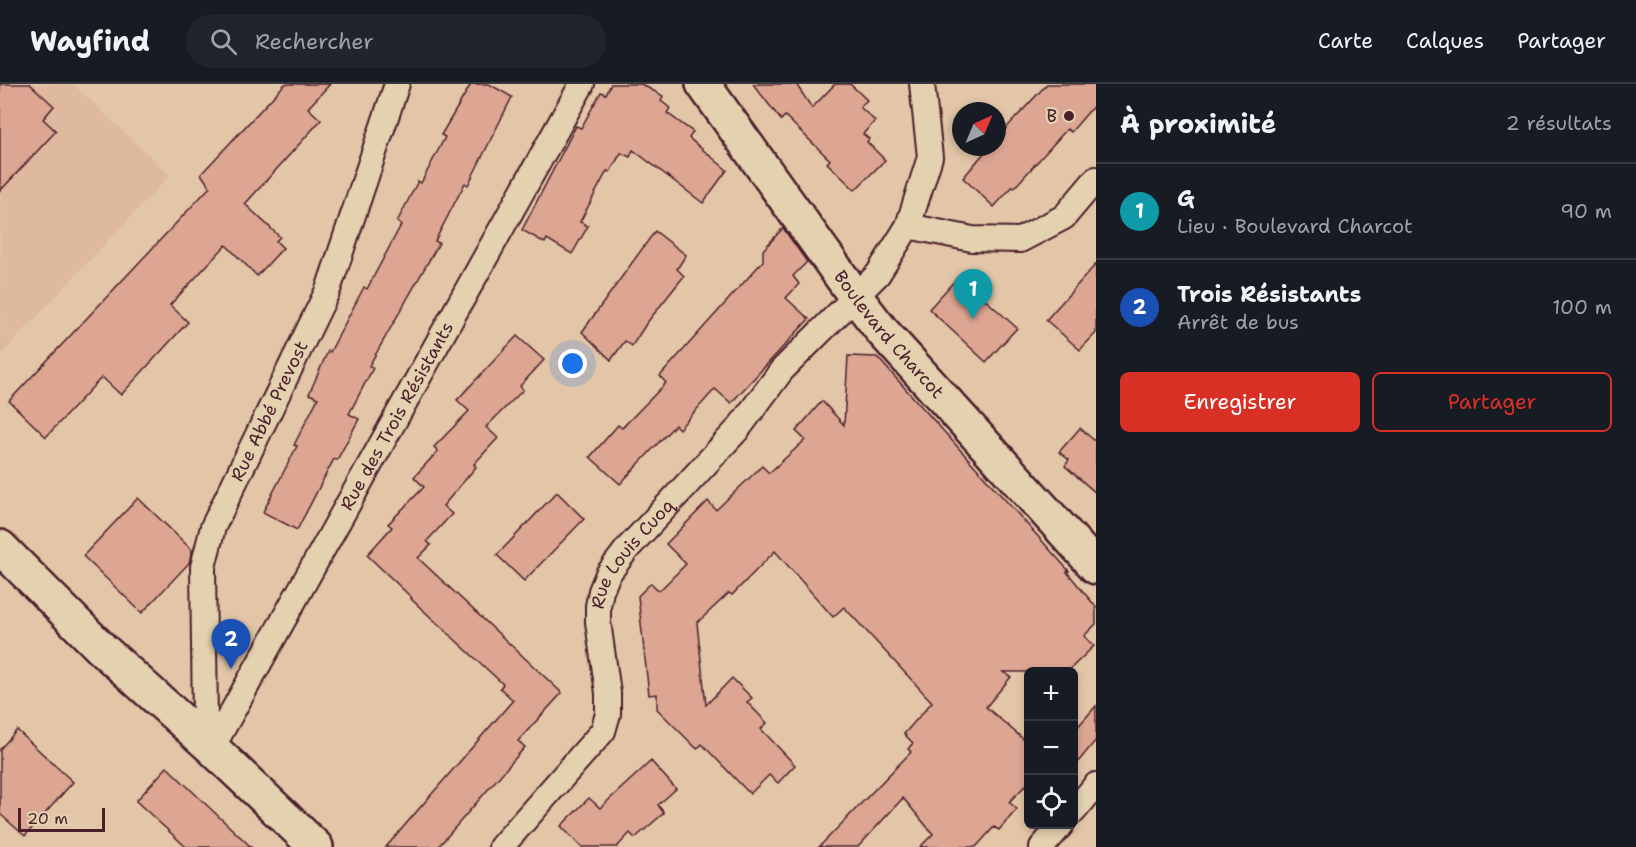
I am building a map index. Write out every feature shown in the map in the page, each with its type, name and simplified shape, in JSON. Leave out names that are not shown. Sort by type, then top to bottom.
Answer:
[{"type":"street","name":"Rue Abbé Prevost","points":[[212,748],[205,720],[203,567],[213,527],[328,290],[397,84]]},
{"type":"street","name":"Rue des Trois Résistants","points":[[212,748],[582,84]]},
{"type":"street","name":"Boulevard Charcot","points":[[703,84],[855,297],[882,331],[1096,567]]},
{"type":"street","name":"Rue Louis Cuoq","points":[[501,847],[603,731],[608,714],[608,693],[598,622],[598,606],[608,574],[627,549],[738,429],[782,370],[879,274],[908,226],[930,157],[922,84]]},
{"type":"street","points":[[908,226],[972,240],[1020,240],[1064,217],[1096,179]]},
{"type":"street","points":[[0,547],[102,649],[212,748],[316,847]]},
{"type":"street","points":[[1078,806],[1096,785]]},
{"type":"street","points":[[1042,847],[1058,829]]},
{"type":"shaded area","points":[[0,84],[73,84],[170,175],[0,356]]},
{"type":"building","points":[[0,84],[30,84],[54,106],[43,119],[56,131],[0,191]]},
{"type":"building","points":[[285,84],[330,84],[308,108],[321,120],[245,204],[280,237],[276,241],[283,248],[257,276],[226,245],[170,305],[188,322],[121,395],[102,377],[46,437],[9,401],[210,187],[201,174]]},
{"type":"building","points":[[471,84],[489,84],[512,97],[468,185],[465,183],[435,241],[439,243],[369,366],[373,368],[349,414],[359,419],[337,460],[334,459],[297,530],[263,512],[297,446],[294,445],[318,398],[309,394],[328,351],[330,352],[364,287],[367,289],[401,225],[397,222],[418,181],[421,183],[445,137],[441,135]]},
{"type":"building","points":[[611,84],[641,84],[663,96],[661,101],[670,108],[667,113],[693,132],[689,138],[727,170],[703,203],[633,150],[630,157],[621,153],[610,172],[607,171],[580,222],[588,226],[572,254],[547,239],[545,243],[522,230],[576,126],[581,128],[601,92],[606,94]]},
{"type":"building","points":[[753,84],[796,84],[812,108],[835,84],[850,84],[867,100],[860,107],[875,121],[863,134],[869,139],[867,142],[885,160],[855,190],[827,163],[830,160],[785,116],[781,120]]},
{"type":"building","points":[[1047,84],[1096,84],[1096,103],[1071,132],[1067,129],[994,207],[963,178],[981,156],[1006,156],[1006,128]]},
{"type":"building","points":[[783,228],[807,262],[793,276],[799,284],[786,298],[809,319],[731,403],[715,389],[679,429],[675,425],[620,484],[590,457],[618,425],[622,428],[666,383],[660,376],[763,261],[763,250]]},
{"type":"building","points":[[655,231],[686,255],[677,269],[684,276],[646,324],[632,346],[625,341],[611,360],[582,332]]},
{"type":"building","points":[[1096,264],[1096,333],[1080,350],[1046,320]]},
{"type":"building","points":[[959,276],[1017,328],[986,362],[929,309]]},
{"type":"building","points":[[517,336],[544,360],[520,386],[523,390],[486,427],[498,438],[474,464],[476,467],[443,506],[452,514],[427,541],[431,545],[418,558],[562,693],[518,741],[525,747],[438,847],[386,847],[513,700],[500,688],[503,684],[367,555],[392,527],[388,524],[424,487],[414,477],[438,451],[434,447],[469,411],[457,400]]},
{"type":"building","points":[[848,356],[877,357],[1069,571],[1067,572],[1096,607],[1096,624],[1084,636],[1094,646],[1072,667],[1024,667],[1024,672],[1003,672],[1011,677],[986,707],[1024,740],[1024,787],[1009,802],[1017,809],[999,830],[994,827],[976,847],[920,847],[933,834],[903,798],[858,847],[819,847],[911,752],[908,749],[913,743],[904,734],[932,702],[844,607],[833,617],[775,551],[732,595],[729,593],[697,623],[706,705],[732,678],[752,698],[747,702],[767,723],[761,729],[795,765],[778,783],[769,775],[750,794],[702,744],[697,749],[657,709],[657,694],[649,695],[638,596],[651,583],[659,591],[686,564],[666,544],[708,501],[716,510],[762,466],[769,473],[805,440],[796,431],[822,401],[844,425]]},
{"type":"building","points":[[1080,428],[1096,442],[1096,493],[1065,466],[1069,460],[1059,452]]},
{"type":"building","points":[[557,492],[584,519],[524,581],[497,555]]},
{"type":"building","points":[[138,498],[192,550],[189,563],[142,613],[83,556]]},
{"type":"building","points":[[1096,706],[1096,740],[1078,762],[1078,726]]},
{"type":"building","points":[[17,730],[73,782],[25,836],[0,814],[0,749]]},
{"type":"building","points":[[651,761],[676,789],[658,805],[664,813],[635,838],[630,833],[617,847],[581,847],[561,826],[589,798],[600,808]]},
{"type":"building","points":[[167,767],[251,847],[186,847],[136,801]]},
{"type":"place","name":"B","points":[[1069,116]]},
{"type":"place","name":"G","points":[[973,319]]},
{"type":"place","name":"Trois Résistants","points":[[231,669]]}]
